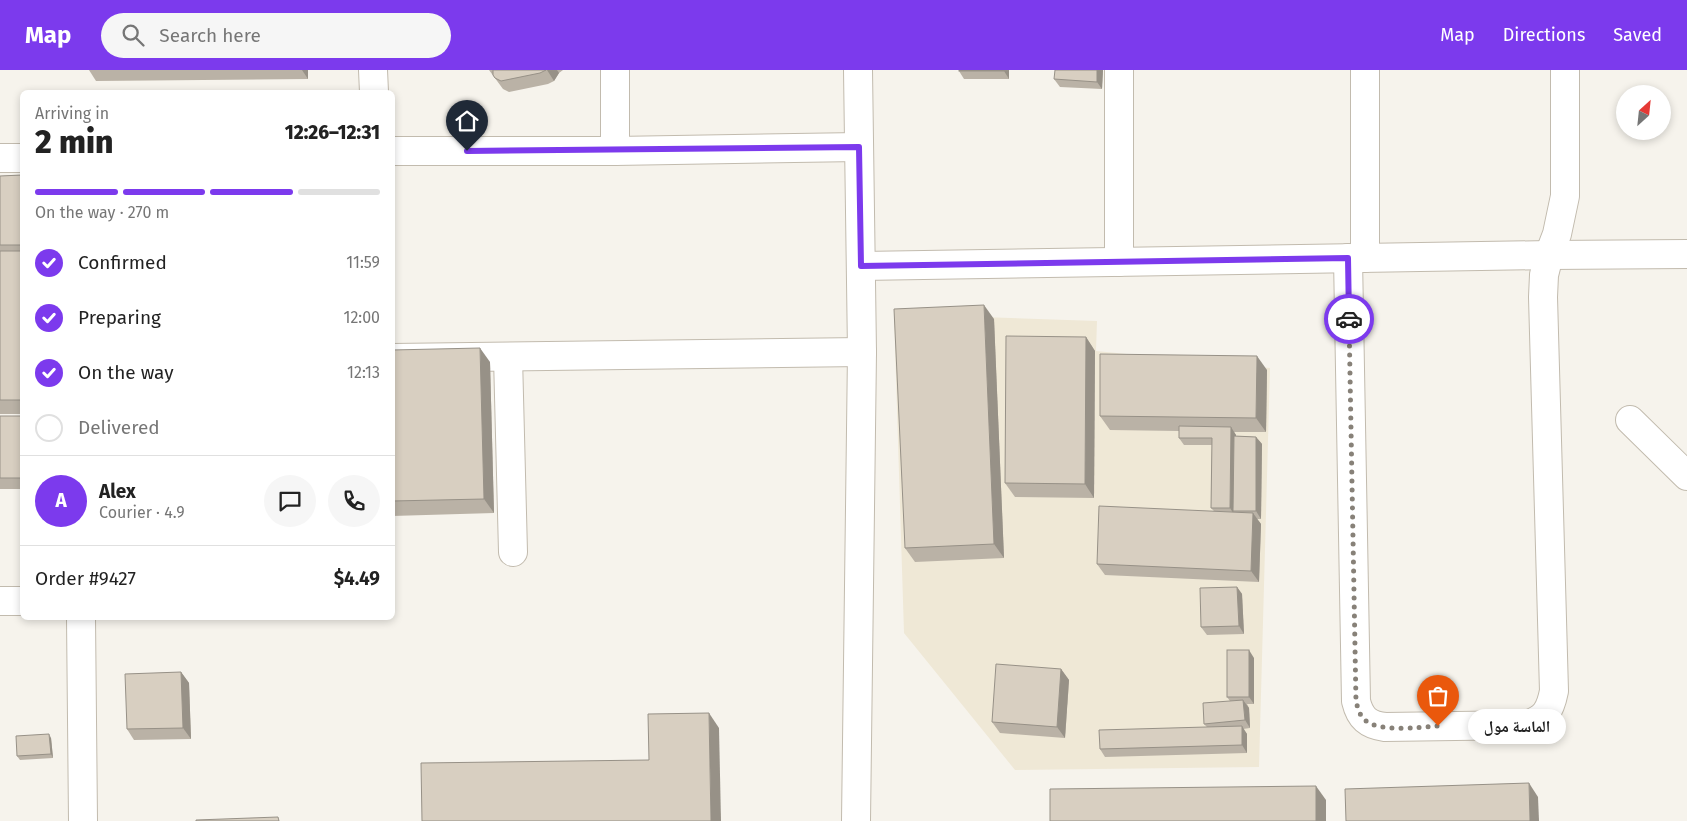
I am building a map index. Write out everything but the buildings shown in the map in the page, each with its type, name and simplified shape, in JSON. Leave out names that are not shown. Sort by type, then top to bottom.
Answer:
[{"type":"street","points":[[373,70],[374,90]]},
{"type":"street","points":[[615,70],[615,151]]},
{"type":"street","points":[[856,821],[862,352],[858,70]]},
{"type":"street","points":[[1119,70],[1119,262]]},
{"type":"street","points":[[1365,70],[1357,258],[1356,702],[1359,712],[1365,721],[1374,726],[1385,727],[1526,725],[1538,722],[1547,713],[1552,702],[1554,691],[1543,297],[1544,275],[1558,234],[1565,196],[1565,70]]},
{"type":"street","points":[[395,152],[859,147]]},
{"type":"street","points":[[0,158],[20,158]]},
{"type":"street","points":[[861,266],[1687,254]]},
{"type":"street","points":[[395,358],[862,352]]},
{"type":"street","points":[[508,357],[514,552]]},
{"type":"street","points":[[1630,420],[1687,476]]},
{"type":"street","points":[[0,601],[20,600]]},
{"type":"street","points":[[81,620],[83,821]]},
{"type":"shaded area","points":[[894,314],[1097,321],[1096,351],[1270,368],[1259,767],[1015,770],[904,633]]},
{"type":"way so far","points":[[1349,319],[1356,702],[1359,712],[1365,721],[1374,726],[1438,726]]},
{"type":"place","name":"الماسة مول","points":[[1438,726]]},
{"type":"route","points":[[467,151],[615,151],[859,147],[861,266],[1348,258],[1349,319]]}]
